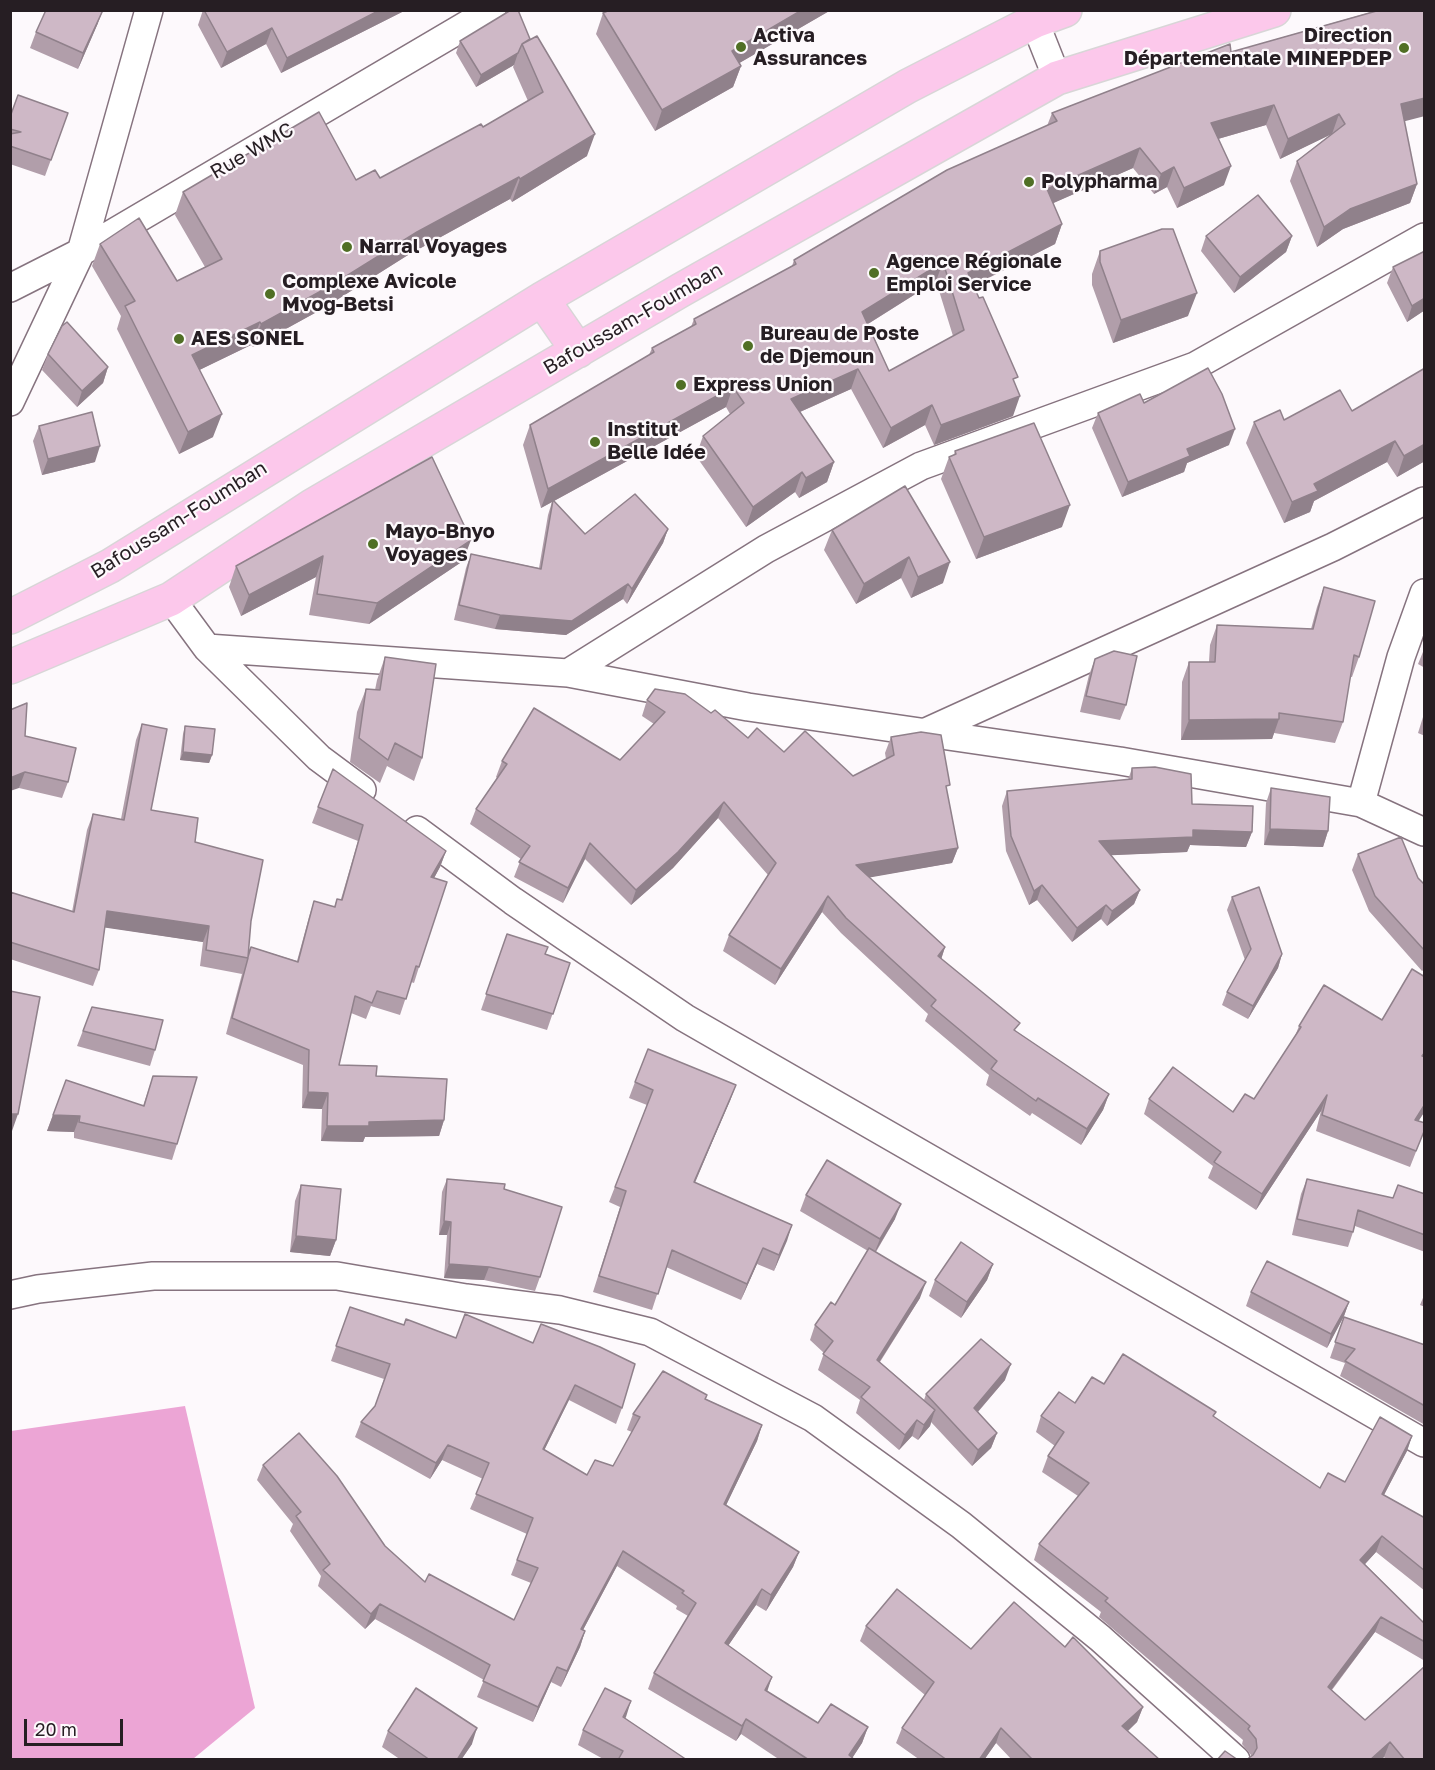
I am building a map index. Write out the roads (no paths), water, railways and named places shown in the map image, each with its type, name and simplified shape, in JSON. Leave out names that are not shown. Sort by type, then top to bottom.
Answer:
[{"type":"highway","name":"Bafoussam-Foumban","points":[[10,617],[110,566],[542,299],[908,86],[1032,16],[1065,10]]},
{"type":"highway","name":"Bafoussam-Foumban","points":[[10,667],[171,599],[312,506],[681,290],[1057,78],[1274,10]]},
{"type":"highway","points":[[542,299],[578,351]]},
{"type":"street","points":[[10,402],[81,252],[150,10]]},
{"type":"street","name":"Rue WMC","points":[[10,288],[81,252],[492,10]]},
{"type":"street","points":[[1032,16],[1057,78]]},
{"type":"street","points":[[568,673],[766,549],[921,466],[1195,366],[1425,237]]},
{"type":"street","points":[[926,732],[1333,547],[1425,501]]},
{"type":"street","points":[[1360,803],[1401,657],[1425,593]]},
{"type":"street","points":[[171,599],[207,648],[319,758],[513,901],[685,1018],[1425,1443]]},
{"type":"street","points":[[207,648],[568,673],[748,707],[1120,761],[1360,803],[1425,832]]},
{"type":"street","points":[[10,1295],[38,1289],[153,1276],[337,1276],[466,1298],[560,1310],[650,1332],[813,1418],[961,1525],[1100,1638],[1236,1760]]},
{"type":"place","name":"Activa Assurances","points":[[741,47]]},
{"type":"place","name":"Direction Départementale MINEPDEP","points":[[1404,48]]},
{"type":"place","name":"Polypharma","points":[[1029,182]]},
{"type":"place","name":"Narral Voyages","points":[[347,247]]},
{"type":"place","name":"Agence Régionale Emploi Service","points":[[874,273]]},
{"type":"place","name":"Complexe Avicole Mvog-Betsi","points":[[270,294]]},
{"type":"place","name":"AES SONEL","points":[[179,339]]},
{"type":"place","name":"Bureau de Poste de Djemoun","points":[[748,346]]},
{"type":"place","name":"Express Union","points":[[681,385]]},
{"type":"place","name":"Institut Belle Idée","points":[[595,442]]},
{"type":"place","name":"Mayo-Bnyo Voyages","points":[[373,544]]}]
